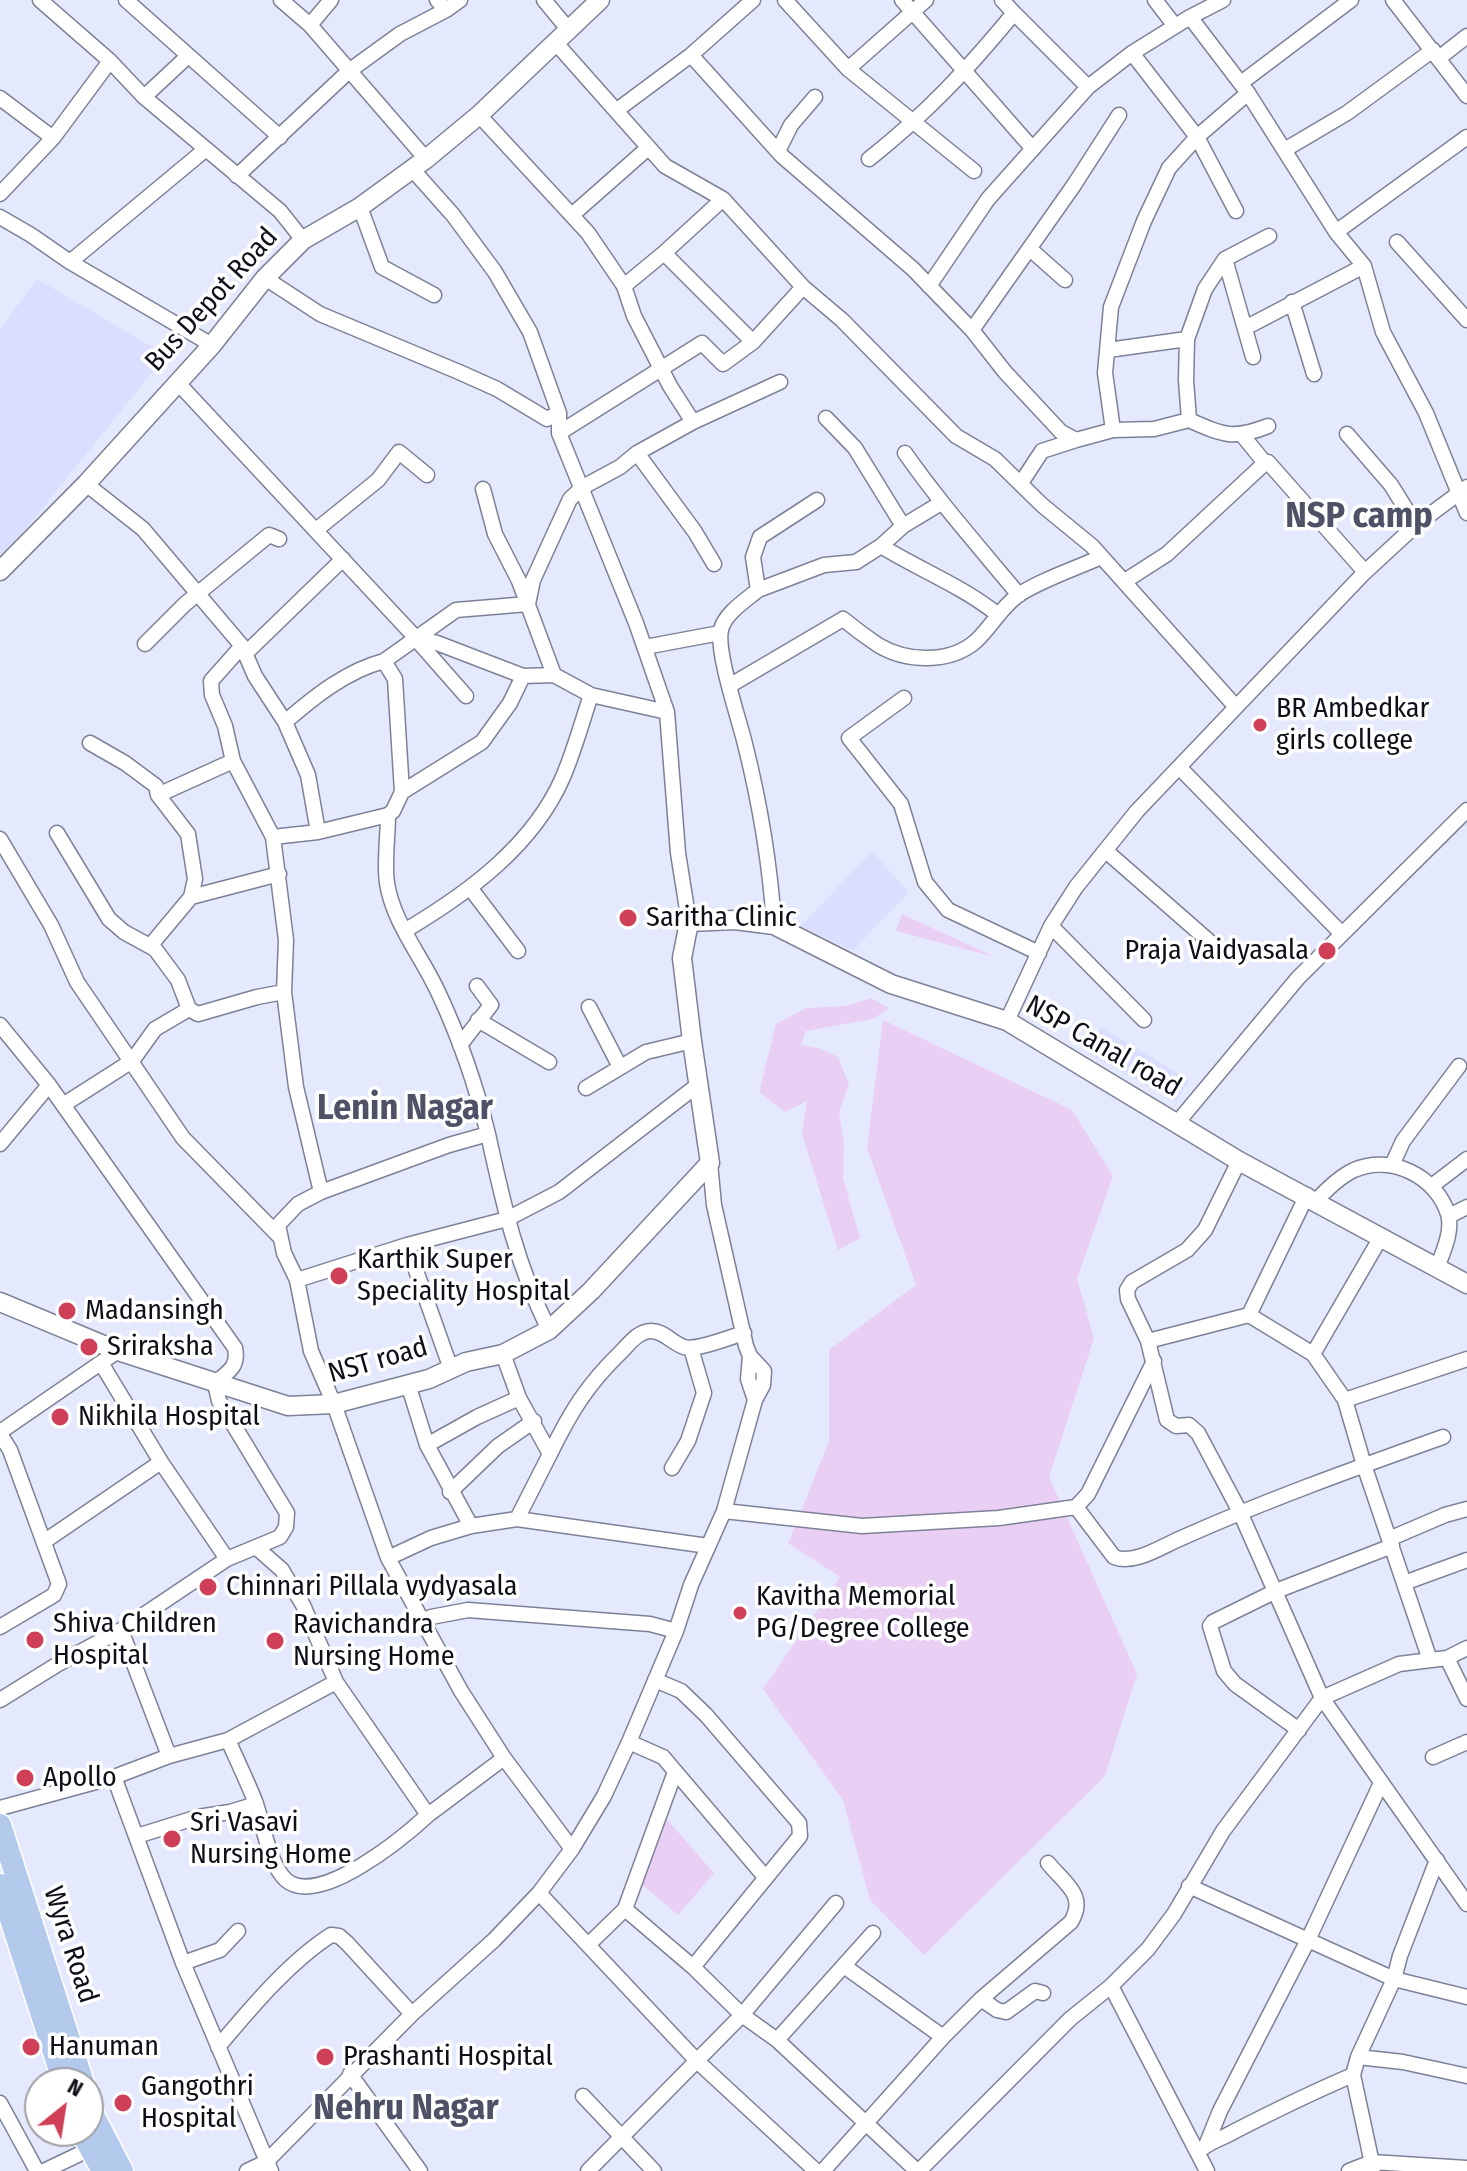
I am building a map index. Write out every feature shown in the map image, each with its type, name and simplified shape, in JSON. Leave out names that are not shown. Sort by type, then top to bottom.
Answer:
[{"type":"main road","name":"Wyra Road","points":[[0,1825],[78,2067]]},
{"type":"main road","name":"Wyra Road","points":[[0,1885],[59,2067]]},
{"type":"main road","points":[[104,2136],[122,2171]]},
{"type":"main road","points":[[90,2147],[103,2171]]},
{"type":"street","points":[[40,0],[110,61],[144,97],[280,211],[303,240]]},
{"type":"street","points":[[126,0],[280,137]]},
{"type":"street","points":[[247,2171],[268,2167],[350,2074],[494,1940],[539,1893],[572,1849],[604,1796],[676,1631],[724,1511],[755,1400],[763,1385],[764,1371],[750,1356],[714,1205],[682,958],[689,922],[678,853],[667,712],[645,647],[559,433],[559,413],[530,332],[495,272],[419,164],[349,71],[310,25],[281,0]]},
{"type":"street","points":[[310,25],[331,0]]},
{"type":"street","points":[[237,176],[349,71],[441,5],[460,0]]},
{"type":"street","points":[[544,0],[562,36],[617,110],[665,166],[723,199],[803,287],[842,320],[956,436],[995,459],[1101,557],[1236,707]]},
{"type":"street","name":"Bus Depot Road","points":[[0,571],[86,484],[212,345],[265,278],[303,240],[360,207],[419,164],[479,115],[600,0]]},
{"type":"street","points":[[617,110],[691,55],[753,0]]},
{"type":"street","points":[[785,0],[848,69],[974,171]]},
{"type":"street","points":[[848,69],[907,6],[926,0]]},
{"type":"street","points":[[1002,0],[1088,87]]},
{"type":"street","points":[[1155,0],[1175,26]]},
{"type":"street","points":[[929,286],[988,199],[1088,87],[1132,53],[1223,0]]},
{"type":"street","points":[[1113,430],[1105,373],[1111,307],[1144,221],[1169,168],[1244,88],[1351,0]]},
{"type":"street","points":[[1393,0],[1467,96]]},
{"type":"street","points":[[907,6],[1033,149]]},
{"type":"street","points":[[869,159],[914,123],[965,72],[1014,13]]},
{"type":"street","points":[[1190,17],[1244,88],[1286,149],[1336,232],[1364,266],[1383,332],[1463,490],[1467,513]]},
{"type":"street","points":[[1286,149],[1467,36]]},
{"type":"street","points":[[1132,53],[1197,137],[1236,211]]},
{"type":"street","points":[[691,55],[778,151],[913,269],[972,330],[1005,372],[1061,432],[1076,440]]},
{"type":"street","points":[[144,97],[188,56]]},
{"type":"street","points":[[0,194],[53,138],[110,61]]},
{"type":"street","points":[[778,151],[791,125],[815,97]]},
{"type":"street","points":[[0,98],[53,138]]},
{"type":"street","points":[[479,115],[588,233],[624,286],[634,316],[693,422]]},
{"type":"street","points":[[972,330],[1119,115]]},
{"type":"street","points":[[1336,232],[1467,137]]},
{"type":"street","points":[[572,215],[648,148]]},
{"type":"street","points":[[70,262],[206,149]]},
{"type":"street","points":[[624,286],[723,199]]},
{"type":"street","points":[[360,207],[382,267],[434,295]]},
{"type":"street","points":[[0,217],[212,345]]},
{"type":"street","points":[[1189,420],[1187,339],[1205,289],[1225,259],[1269,236]]},
{"type":"street","points":[[1397,242],[1467,320]]},
{"type":"street","points":[[1030,249],[1065,280]]},
{"type":"street","points":[[664,253],[753,342]]},
{"type":"street","points":[[1225,259],[1253,357]]},
{"type":"street","points":[[1245,328],[1364,266]]},
{"type":"street","points":[[265,278],[320,314],[497,389],[547,419],[559,413]]},
{"type":"street","points":[[559,433],[702,343],[723,364],[753,342],[803,287]]},
{"type":"street","points":[[1292,302],[1314,374]]},
{"type":"street","points":[[1108,350],[1187,339]]},
{"type":"street","points":[[177,382],[415,637],[466,696]]},
{"type":"street","points":[[528,604],[533,580],[570,499],[583,487],[693,422],[780,382]]},
{"type":"street","points":[[826,418],[855,448],[903,526]]},
{"type":"street","points":[[1021,483],[1042,451],[1113,430],[1154,429],[1189,420],[1217,433],[1243,436],[1268,426]]},
{"type":"street","points":[[1347,434],[1391,485],[1416,525]]},
{"type":"street","points":[[1243,436],[1365,572]]},
{"type":"street","points":[[316,530],[378,480],[399,452],[427,475]]},
{"type":"street","points":[[637,453],[695,532],[714,564]]},
{"type":"street","points":[[905,453],[941,503],[984,549],[1019,595]]},
{"type":"street","points":[[1125,581],[1167,554],[1265,463]]},
{"type":"street","points":[[86,484],[143,529],[244,650],[255,676],[285,722],[308,775],[318,832]]},
{"type":"street","points":[[483,489],[495,534],[528,604],[554,675]]},
{"type":"street","points":[[1007,1021],[1051,926],[1076,887],[1137,811],[1365,572],[1416,525],[1463,490]]},
{"type":"street","points":[[758,590],[753,557],[760,537],[817,500]]},
{"type":"street","points":[[774,925],[770,865],[720,633],[727,617],[758,590],[824,565],[856,562],[881,546],[903,526],[941,503]]},
{"type":"street","points":[[145,644],[198,593],[269,535],[279,539]]},
{"type":"street","points":[[881,546],[909,564],[974,595],[997,614]]},
{"type":"street","points":[[729,686],[843,619],[892,652],[948,657],[958,654],[977,640],[997,614],[1019,595],[1101,557]]},
{"type":"street","points":[[321,1192],[296,1087],[284,992],[286,940],[273,837],[233,761],[225,726],[212,695],[211,681],[343,559]]},
{"type":"street","points":[[285,722],[311,698],[369,665],[384,661],[456,610],[528,604]]},
{"type":"street","points":[[645,647],[720,633]]},
{"type":"street","points":[[415,637],[523,676],[554,675],[591,695],[667,712]]},
{"type":"street","points":[[384,661],[395,679],[402,792]]},
{"type":"street","points":[[273,837],[318,832],[388,815],[402,792],[482,742],[510,703],[523,676]]},
{"type":"street","points":[[406,930],[471,889],[536,824],[562,778],[591,695]]},
{"type":"street","points":[[904,698],[849,738],[901,804],[925,882],[948,910],[1039,953]]},
{"type":"street","points":[[90,743],[156,786],[158,795],[188,834],[195,879],[191,897],[150,946]]},
{"type":"street","points":[[158,795],[233,761]]},
{"type":"street","points":[[1179,767],[1342,934]]},
{"type":"street","points":[[1177,1123],[1298,978],[1467,810]]},
{"type":"street","points":[[388,815],[387,882],[406,930],[439,992],[475,1086],[507,1219],[528,1288],[549,1330]]},
{"type":"street","points":[[57,833],[109,919],[124,932],[155,949],[178,980],[189,1009],[198,1014],[284,992]]},
{"type":"street","points":[[0,839],[51,925],[77,982],[183,1138],[280,1237]]},
{"type":"street","points":[[1106,851],[1211,943]]},
{"type":"street","points":[[191,897],[279,874]]},
{"type":"street","points":[[471,889],[518,951]]},
{"type":"street","name":"NSP Canal road","points":[[689,922],[735,920],[774,925],[891,984],[1007,1021],[1239,1161],[1467,1284]]},
{"type":"street","points":[[1051,926],[1144,1020]]},
{"type":"street","points":[[460,1045],[491,1005],[477,986]]},
{"type":"street","points":[[589,1007],[620,1067]]},
{"type":"street","points":[[63,1105],[132,1061],[155,1029],[189,1009]]},
{"type":"street","points":[[478,1020],[549,1062]]},
{"type":"street","points":[[0,1025],[49,1085],[235,1348],[235,1367],[215,1383],[219,1401],[287,1513],[286,1527],[280,1537],[227,1559],[121,1630],[0,1700]]},
{"type":"street","points":[[586,1088],[646,1052],[692,1041]]},
{"type":"street","points":[[1393,1163],[1403,1141],[1459,1066]]},
{"type":"street","points":[[297,1280],[407,1245],[507,1219],[559,1192],[699,1084]]},
{"type":"street","points":[[0,1144],[49,1085]]},
{"type":"street","points":[[488,1134],[449,1145],[321,1192],[298,1204],[278,1225],[284,1253],[297,1280],[311,1351],[334,1404],[388,1558],[461,1691],[504,1758],[572,1849]]},
{"type":"street","points":[[1433,1185],[1467,1159]]},
{"type":"street","points":[[1239,1161],[1205,1230],[1187,1250],[1132,1282],[1127,1290],[1128,1299],[1148,1341],[1167,1420],[1176,1426],[1194,1427],[1240,1512],[1322,1698],[1467,1904]]},
{"type":"street","name":"NST road","points":[[0,1302],[118,1351],[288,1406],[334,1404],[429,1379],[466,1362],[503,1354],[549,1330],[591,1291],[710,1163]]},
{"type":"street","points":[[1249,1315],[1311,1198],[1356,1169],[1393,1163],[1433,1185],[1449,1216],[1447,1242],[1437,1268]]},
{"type":"street","points":[[1449,1216],[1467,1207]]},
{"type":"street","points":[[1313,1354],[1381,1237]]},
{"type":"street","points":[[407,1245],[451,1369]]},
{"type":"street","points":[[1148,1341],[1249,1315],[1313,1354],[1345,1400],[1430,1660]]},
{"type":"street","points":[[517,1519],[570,1413],[592,1380],[638,1335],[650,1331],[660,1333],[680,1346],[691,1348],[744,1333]]},
{"type":"street","points":[[672,1468],[688,1441],[704,1393],[691,1348]]},
{"type":"street","points":[[0,1627],[57,1591],[59,1584],[2,1428],[118,1351]]},
{"type":"street","points":[[503,1354],[519,1398],[550,1454]]},
{"type":"street","points":[[724,1511],[862,1526],[999,1518],[1076,1507],[1088,1494],[1154,1361]]},
{"type":"street","points":[[1345,1400],[1466,1361]]},
{"type":"street","points":[[101,1363],[161,1462],[227,1559]]},
{"type":"street","points":[[408,1384],[427,1445],[471,1526]]},
{"type":"street","points":[[427,1445],[519,1398]]},
{"type":"street","points":[[450,1492],[498,1446],[534,1421]]},
{"type":"street","points":[[1076,1507],[1114,1557],[1123,1561],[1240,1512],[1443,1437]]},
{"type":"street","points":[[45,1541],[161,1462]]},
{"type":"street","points":[[1299,1730],[1245,1694],[1224,1671],[1210,1632],[1213,1622],[1445,1515],[1467,1509]]},
{"type":"street","points":[[388,1558],[431,1538],[471,1526],[517,1519],[708,1546]]},
{"type":"street","points":[[257,1548],[282,1570],[303,1605],[336,1682],[428,1815]]},
{"type":"street","points":[[1404,1583],[1467,1560]]},
{"type":"street","points":[[424,1620],[468,1610],[650,1624],[676,1631]]},
{"type":"street","points":[[121,1630],[169,1756]]},
{"type":"street","points":[[625,1909],[693,1967],[742,2015],[777,2040],[918,2171],[1070,2019],[1111,1986],[1148,1949],[1174,1914],[1223,1831],[1322,1698],[1399,1664],[1447,1658],[1467,1648]]},
{"type":"street","points":[[1447,1658],[1467,1699]]},
{"type":"street","points":[[655,1680],[681,1691],[706,1715],[799,1823],[800,1836],[693,1967]]},
{"type":"street","points":[[0,1808],[114,1777],[169,1756],[228,1740],[336,1682]]},
{"type":"street","points":[[228,1740],[282,1875],[295,1885],[310,1887],[332,1881],[392,1847],[428,1815],[504,1758]]},
{"type":"street","points":[[629,1742],[663,1757],[765,1877]]},
{"type":"street","points":[[1433,1757],[1467,1742]]},
{"type":"street","points":[[588,1945],[625,1909],[675,1772]]},
{"type":"street","points":[[114,1777],[183,1963],[268,2167]]},
{"type":"street","points":[[1202,2148],[1308,1940],[1381,1783]]},
{"type":"street","points":[[137,1836],[198,1817],[256,1804]]},
{"type":"street","points":[[1373,2166],[1353,2075],[1358,2057],[1394,1979],[1437,1860]]},
{"type":"street","points":[[823,2171],[943,2037],[981,1999],[1071,1922],[1078,1909],[1078,1899],[1048,1863]]},
{"type":"street","points":[[1189,1886],[1394,1979],[1467,1997]]},
{"type":"street","points":[[539,1893],[697,2061],[816,2171]]},
{"type":"street","points":[[588,2171],[742,2015],[836,1903]]},
{"type":"street","points":[[183,1963],[220,1950],[238,1931]]},
{"type":"street","points":[[777,2040],[873,1933]]},
{"type":"street","points":[[218,2047],[273,1987],[331,1935],[339,1936],[347,1943],[412,2014]]},
{"type":"street","points":[[844,1966],[943,2037]]},
{"type":"street","points":[[1111,1986],[1202,2148],[1207,2171]]},
{"type":"street","points":[[981,1999],[1006,2012],[1035,1991],[1043,1993]]},
{"type":"street","points":[[1358,2057],[1403,2062],[1467,2076]]},
{"type":"street","points":[[350,2074],[420,2171]]},
{"type":"street","points":[[1202,2148],[1353,2075]]},
{"type":"street","points":[[583,2096],[654,2171]]},
{"type":"street","points":[[0,2103],[37,2171]]},
{"type":"street","points":[[44,2171],[77,2147]]},
{"type":"street","points":[[1349,2171],[1373,2166],[1467,2168]]},
{"type":"shaded area","points":[[37,279],[166,355],[0,561],[0,329]]},
{"type":"shaded area","points":[[872,851],[909,893],[852,951],[801,926]]},
{"type":"shaded area","points":[[902,914],[995,957],[896,931]]},
{"type":"shaded area","points":[[871,998],[889,1008],[873,1019],[806,1031],[801,1045],[838,1057],[849,1084],[839,1112],[844,1143],[843,1178],[860,1238],[838,1250],[802,1134],[807,1101],[785,1112],[759,1092],[776,1024],[806,1008],[847,1006]]},
{"type":"shaded area","points":[[883,1020],[1072,1110],[1113,1176],[1077,1279],[1094,1338],[1049,1477],[1137,1674],[1105,1776],[924,1955],[870,1900],[843,1800],[763,1689],[840,1577],[788,1543],[829,1441],[829,1350],[916,1285],[867,1148]]},
{"type":"shaded area","points":[[1101,1027],[1189,1080],[1176,1102],[1088,1053]]},
{"type":"shaded area","points":[[663,1815],[714,1873],[678,1915],[641,1884]]},
{"type":"place","name":"BR Ambedkar girls college","points":[[1260,725]]},
{"type":"place","name":"Saritha Clinic","points":[[628,918]]},
{"type":"place","name":"Praja Vaidyasala","points":[[1327,951]]},
{"type":"place","name":"Karthik Super Speciality Hospital","points":[[339,1276]]},
{"type":"place","name":"Madansingh","points":[[67,1311]]},
{"type":"place","name":"Sriraksha","points":[[89,1347]]},
{"type":"place","name":"Nikhila Hospital","points":[[60,1417]]},
{"type":"place","name":"Chinnari Pillala vydyasala","points":[[208,1587]]},
{"type":"place","name":"Kavitha Memorial PG/Degree College","points":[[740,1613]]},
{"type":"place","name":"Shiva Children Hospital","points":[[35,1640]]},
{"type":"place","name":"Ravichandra Nursing Home","points":[[275,1641]]},
{"type":"place","name":"Apollo","points":[[25,1778]]},
{"type":"place","name":"Sri Vasavi Nursing Home","points":[[172,1839]]},
{"type":"place","name":"Hanuman","points":[[31,2047]]},
{"type":"place","name":"Prashanti Hospital","points":[[325,2057]]},
{"type":"place","name":"Gangothri Hospital","points":[[123,2103]]},
{"type":"district","name":"NSP camp","points":[[1359,517]]},
{"type":"district","name":"Lenin Nagar","points":[[405,1109]]},
{"type":"district","name":"Nehru Nagar","points":[[406,2109]]}]
